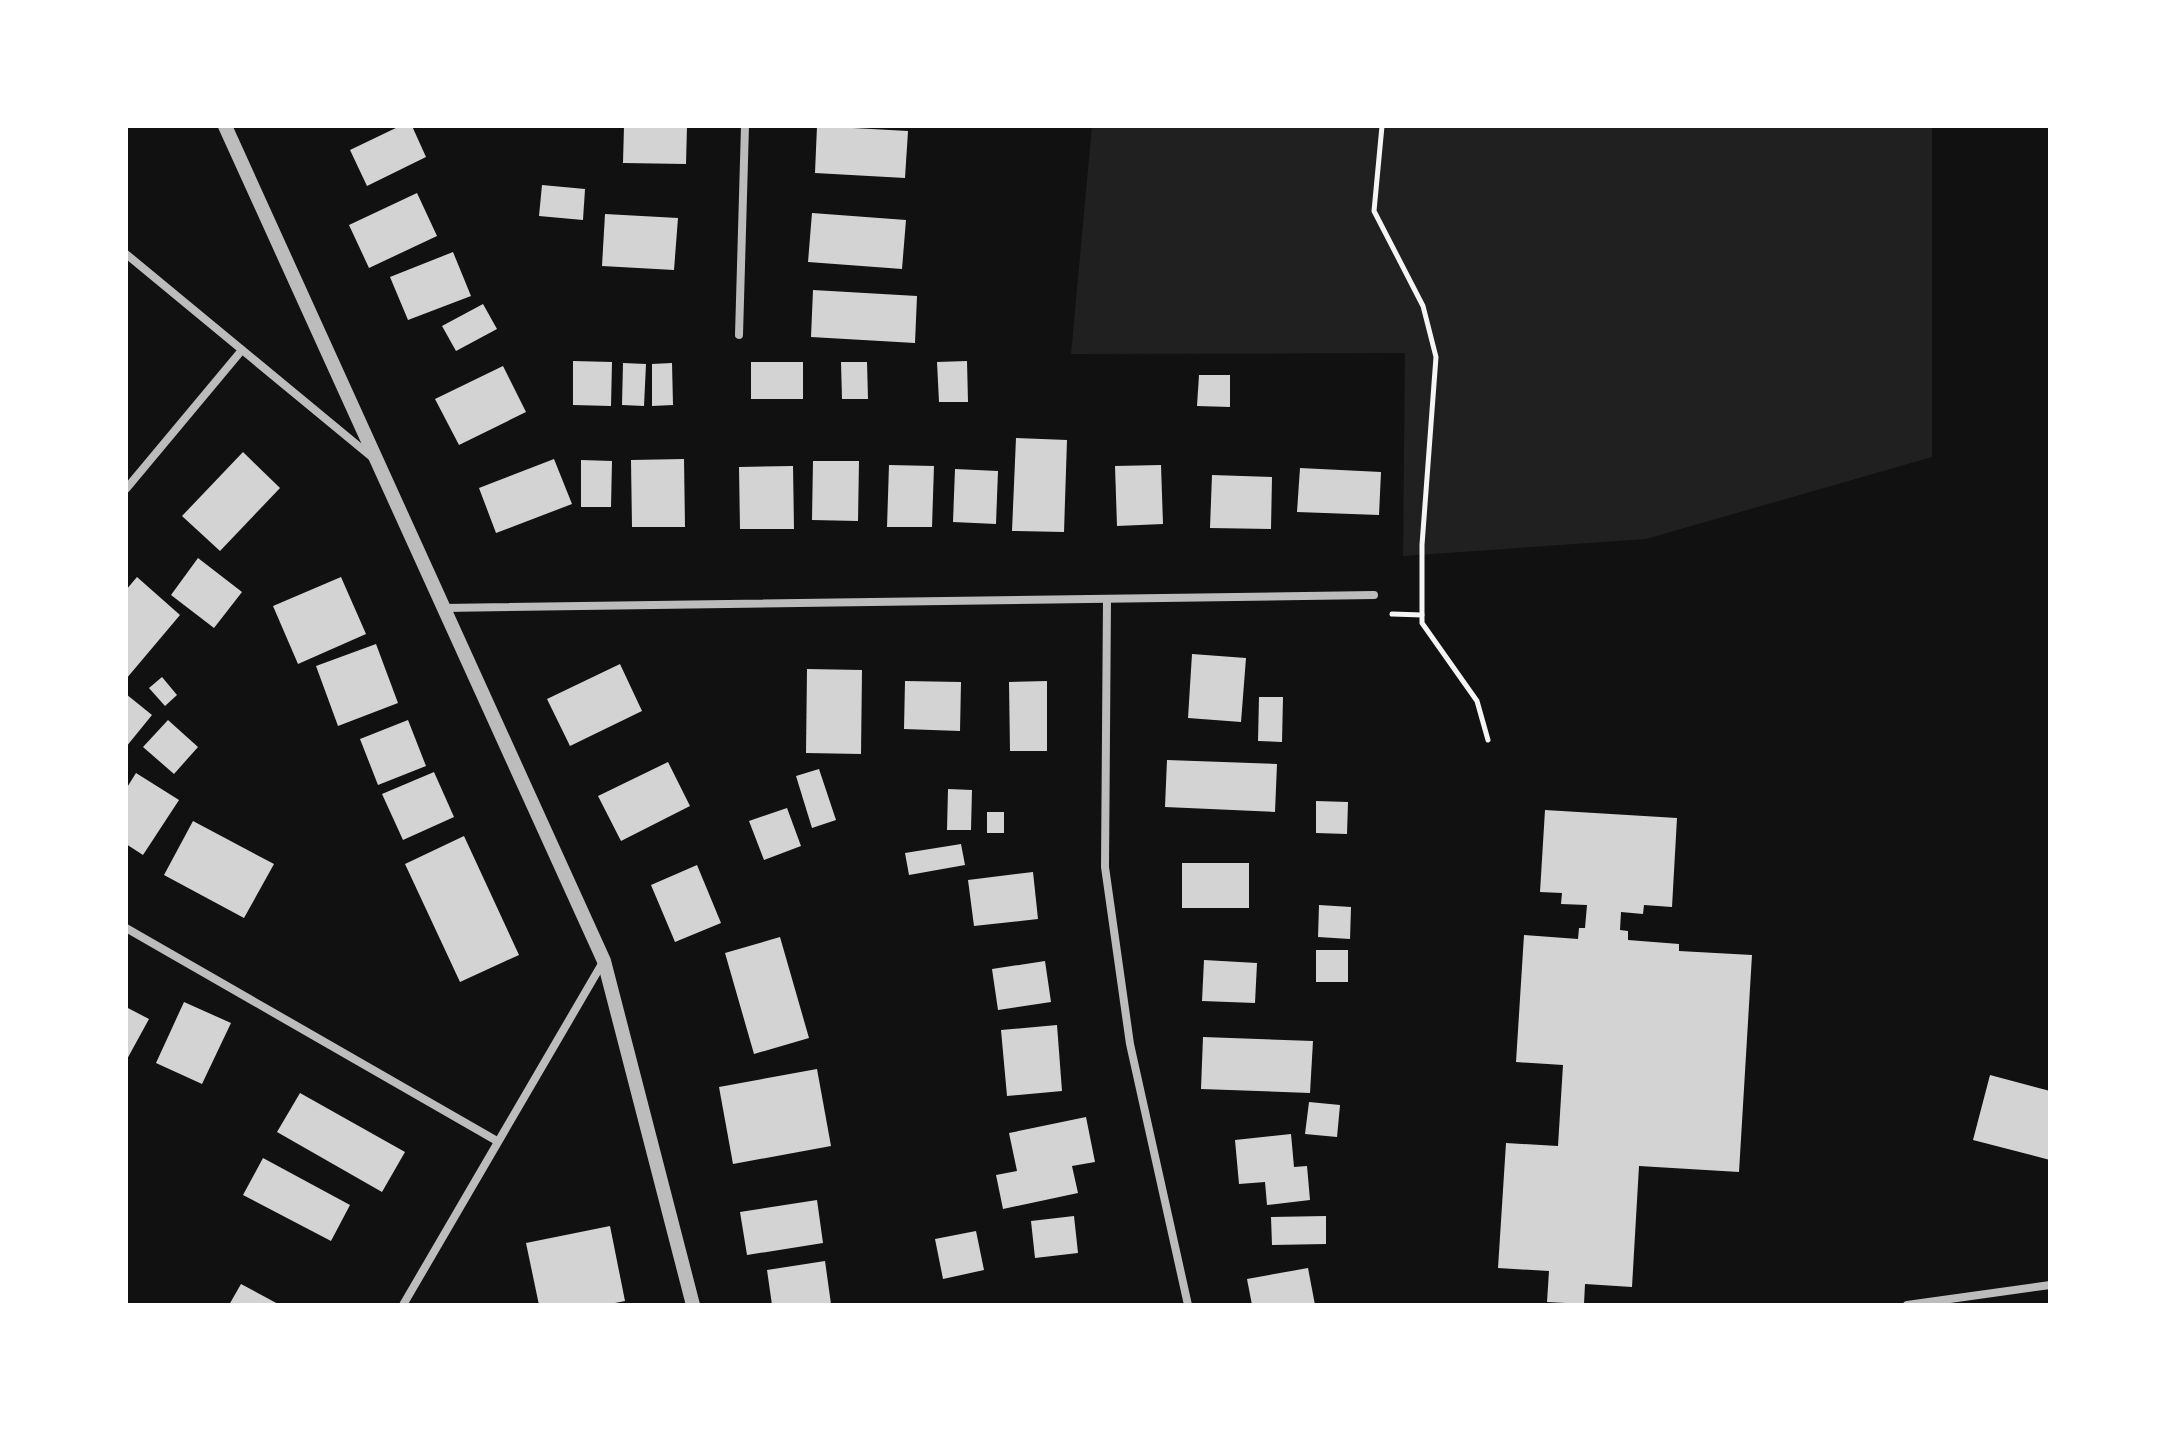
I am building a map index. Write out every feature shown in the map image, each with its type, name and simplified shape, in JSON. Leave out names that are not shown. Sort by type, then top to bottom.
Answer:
[{"type":"street","points":[[225,126],[604,961],[693,1305]]},
{"type":"street","points":[[739,335],[745,126]]},
{"type":"street","points":[[126,254],[377,461]]},
{"type":"street","points":[[126,489],[242,350]]},
{"type":"street","points":[[444,608],[1374,595]]},
{"type":"street","points":[[1107,599],[1105,867],[1130,1044],[1188,1305]]},
{"type":"street","points":[[126,928],[497,1141]]},
{"type":"street","points":[[403,1305],[604,961]]},
{"type":"street","points":[[1907,1305],[2050,1285]]},
{"type":"path","points":[[1382,126],[1374,211],[1423,306],[1436,357],[1422,545],[1422,623],[1477,701],[1488,740]]},
{"type":"path","points":[[1387,614],[1422,615]]},
{"type":"shaded area","points":[[1092,126],[1932,128],[1932,457],[1646,539],[1403,556],[1405,353],[1071,354]]},
{"type":"building","points":[[400,126],[412,126],[426,157],[367,186],[350,150]]},
{"type":"building","points":[[624,126],[687,126],[686,164],[623,163]]},
{"type":"building","points":[[817,126],[908,131],[905,178],[815,173]]},
{"type":"building","points":[[542,185],[585,189],[583,220],[539,216]]},
{"type":"building","points":[[417,193],[437,236],[369,268],[349,225]]},
{"type":"building","points":[[812,213],[906,220],[902,269],[808,262]]},
{"type":"building","points":[[605,214],[678,218],[674,270],[602,266]]},
{"type":"building","points":[[453,252],[471,296],[408,320],[390,277]]},
{"type":"building","points":[[813,290],[917,296],[915,343],[811,337]]},
{"type":"building","points":[[483,304],[497,329],[456,351],[442,326]]},
{"type":"building","points":[[573,361],[612,362],[611,406],[573,405]]},
{"type":"building","points":[[967,361],[968,402],[939,402],[937,362]]},
{"type":"building","points":[[751,362],[803,362],[803,399],[751,399]]},
{"type":"building","points":[[841,362],[867,362],[868,399],[842,399]]},
{"type":"building","points":[[623,363],[646,364],[644,406],[622,405]]},
{"type":"building","points":[[672,363],[673,405],[652,406],[652,364]]},
{"type":"building","points":[[503,366],[526,412],[459,445],[435,399]]},
{"type":"building","points":[[1199,375],[1230,375],[1230,407],[1197,406]]},
{"type":"building","points":[[1016,438],[1067,440],[1064,532],[1012,531]]},
{"type":"building","points":[[243,452],[280,488],[220,551],[182,516]]},
{"type":"building","points":[[554,459],[572,504],[496,533],[479,488]]},
{"type":"building","points":[[684,459],[685,527],[632,527],[631,460]]},
{"type":"building","points":[[581,460],[612,461],[611,507],[581,507]]},
{"type":"building","points":[[813,461],[859,461],[858,521],[812,520]]},
{"type":"building","points":[[889,465],[934,466],[932,527],[887,527]]},
{"type":"building","points":[[1161,465],[1163,524],[1117,526],[1115,466]]},
{"type":"building","points":[[793,466],[794,529],[740,529],[739,467]]},
{"type":"building","points":[[1300,468],[1381,472],[1379,515],[1297,512]]},
{"type":"building","points":[[955,469],[998,471],[996,524],[953,522]]},
{"type":"building","points":[[1212,475],[1272,477],[1271,529],[1210,528]]},
{"type":"building","points":[[198,558],[242,592],[214,628],[171,595]]},
{"type":"building","points":[[137,577],[180,615],[126,679],[126,590]]},
{"type":"building","points":[[341,577],[366,634],[298,664],[273,606]]},
{"type":"building","points":[[376,644],[398,703],[338,726],[316,666]]},
{"type":"building","points":[[1192,654],[1246,658],[1241,722],[1188,718]]},
{"type":"building","points":[[620,664],[642,711],[570,746],[547,699]]},
{"type":"building","points":[[807,669],[862,670],[861,754],[806,753]]},
{"type":"building","points":[[162,677],[177,695],[165,706],[149,688]]},
{"type":"building","points":[[905,681],[961,682],[960,731],[904,729]]},
{"type":"building","points":[[1047,681],[1047,751],[1010,751],[1009,682]]},
{"type":"building","points":[[126,694],[152,715],[126,747]]},
{"type":"building","points":[[1259,697],[1283,697],[1282,742],[1258,741]]},
{"type":"building","points":[[168,720],[198,747],[174,774],[143,747]]},
{"type":"building","points":[[408,720],[426,766],[378,785],[360,739]]},
{"type":"building","points":[[1167,760],[1277,764],[1275,812],[1165,807]]},
{"type":"building","points":[[668,762],[690,806],[621,841],[598,796]]},
{"type":"building","points":[[819,769],[836,820],[812,828],[796,776]]},
{"type":"building","points":[[434,772],[454,817],[403,840],[382,794]]},
{"type":"building","points":[[136,773],[179,800],[143,855],[126,844],[126,789]]},
{"type":"building","points":[[948,789],[972,790],[971,830],[947,830]]},
{"type":"building","points":[[1316,801],[1348,802],[1347,834],[1316,833]]},
{"type":"building","points":[[787,808],[801,846],[764,860],[749,821]]},
{"type":"building","points":[[1545,810],[1677,818],[1672,907],[1644,905],[1643,914],[1621,912],[1620,930],[1628,931],[1628,940],[1679,944],[1679,951],[1752,955],[1739,1172],[1639,1166],[1632,1287],[1585,1284],[1584,1304],[1547,1302],[1549,1271],[1498,1268],[1506,1143],[1558,1146],[1563,1065],[1516,1062],[1524,935],[1578,939],[1579,928],[1585,928],[1587,905],[1561,904],[1562,893],[1540,892]]},
{"type":"building","points":[[987,812],[1004,812],[1004,833],[987,833]]},
{"type":"building","points":[[193,821],[274,864],[244,918],[164,875]]},
{"type":"building","points":[[464,836],[519,955],[460,982],[405,864]]},
{"type":"building","points":[[961,844],[965,865],[909,875],[905,853]]},
{"type":"building","points":[[1182,863],[1249,863],[1249,908],[1182,908]]},
{"type":"building","points":[[697,865],[721,923],[675,942],[651,885]]},
{"type":"building","points":[[1033,872],[1038,919],[974,926],[968,880]]},
{"type":"building","points":[[1319,905],[1351,907],[1350,939],[1318,937]]},
{"type":"building","points":[[780,937],[809,1038],[754,1054],[725,953]]},
{"type":"building","points":[[1316,950],[1348,950],[1348,982],[1316,982]]},
{"type":"building","points":[[1204,960],[1257,963],[1255,1003],[1202,1001]]},
{"type":"building","points":[[1045,961],[1051,1002],[998,1010],[992,969]]},
{"type":"building","points":[[184,1002],[231,1023],[202,1084],[156,1063]]},
{"type":"building","points":[[126,1007],[149,1019],[126,1061]]},
{"type":"building","points":[[1057,1025],[1062,1091],[1007,1096],[1001,1030]]},
{"type":"building","points":[[1203,1037],[1313,1041],[1310,1093],[1201,1089]]},
{"type":"building","points":[[817,1069],[831,1146],[733,1164],[719,1087]]},
{"type":"building","points":[[1990,1075],[2050,1091],[2050,1160],[1973,1140]]},
{"type":"building","points":[[300,1093],[405,1152],[382,1192],[277,1132]]},
{"type":"building","points":[[1309,1102],[1340,1105],[1337,1137],[1305,1134]]},
{"type":"building","points":[[1086,1117],[1095,1162],[1072,1166],[1078,1193],[1003,1209],[996,1175],[1017,1171],[1009,1133]]},
{"type":"building","points":[[1291,1134],[1294,1167],[1307,1166],[1310,1200],[1267,1205],[1265,1182],[1239,1184],[1235,1140]]},
{"type":"building","points":[[263,1158],[350,1205],[331,1241],[243,1195]]},
{"type":"building","points":[[817,1200],[823,1243],[747,1255],[740,1212]]},
{"type":"building","points":[[1074,1216],[1078,1253],[1035,1258],[1031,1221]]},
{"type":"building","points":[[1326,1216],[1326,1244],[1272,1245],[1271,1217]]},
{"type":"building","points":[[610,1226],[625,1301],[605,1305],[539,1305],[526,1243]]},
{"type":"building","points":[[976,1231],[984,1270],[943,1279],[935,1239]]},
{"type":"building","points":[[825,1261],[831,1304],[772,1305],[767,1270]]},
{"type":"building","points":[[1308,1268],[1315,1305],[1252,1305],[1247,1279]]},
{"type":"building","points":[[241,1284],[280,1305],[229,1305]]}]
